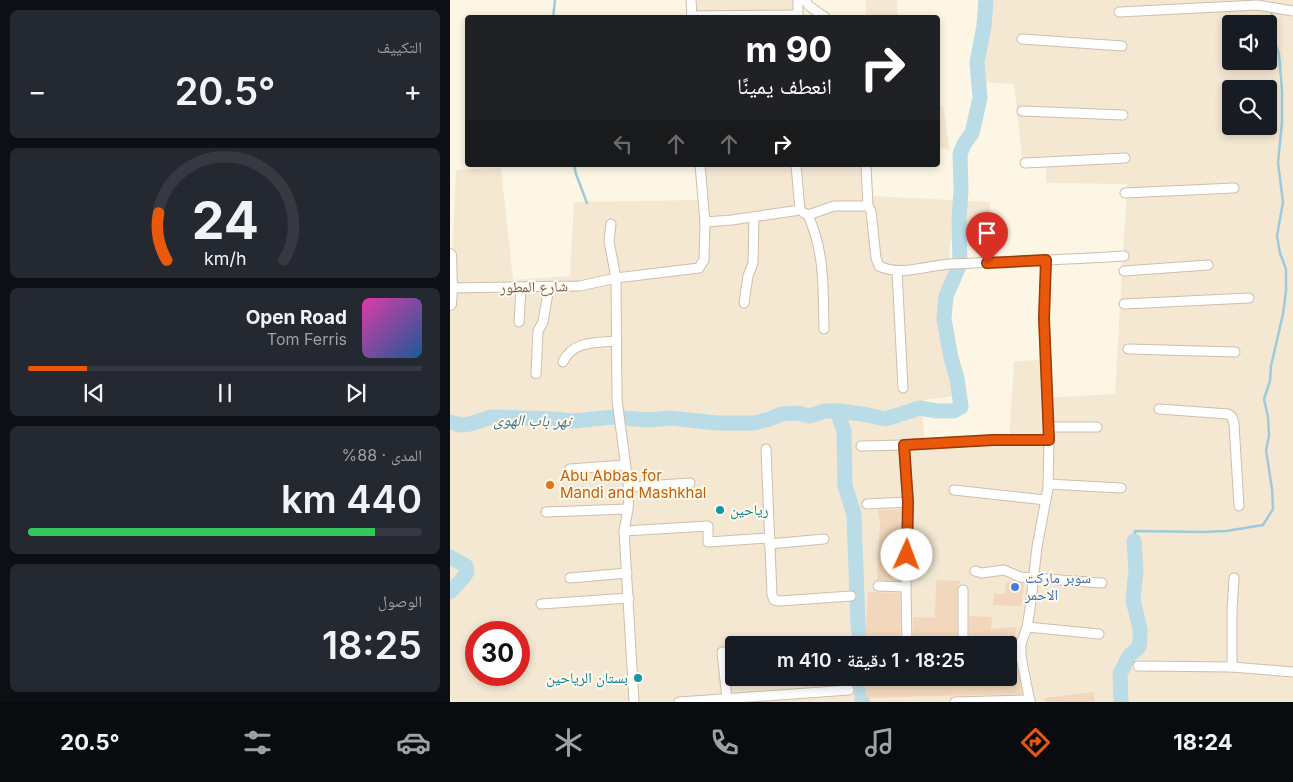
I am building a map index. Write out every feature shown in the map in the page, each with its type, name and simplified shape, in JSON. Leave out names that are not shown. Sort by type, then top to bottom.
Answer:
[{"type":"main road","points":[[450,255],[450,304]]},
{"type":"street","points":[[691,0],[692,15]]},
{"type":"street","points":[[798,0],[798,15]]},
{"type":"street","points":[[805,0],[809,6],[822,15]]},
{"type":"street","points":[[1119,12],[1264,6],[1293,11]]},
{"type":"street","points":[[1022,40],[1122,46]]},
{"type":"street","points":[[1022,111],[1123,115]]},
{"type":"street","points":[[1025,162],[1125,158]]},
{"type":"street","points":[[700,167],[705,222],[800,210],[808,215],[816,232],[822,261],[824,329]]},
{"type":"street","points":[[796,167],[800,210]]},
{"type":"street","points":[[866,167],[868,206],[871,211],[876,258],[879,266],[886,270],[897,271],[949,264],[1124,256]]},
{"type":"street","points":[[1125,193],[1234,188]]},
{"type":"street","points":[[808,215],[834,206],[868,206]]},
{"type":"street","points":[[744,303],[748,276],[753,263],[754,217]]},
{"type":"street","name":"شارع المطور","points":[[451,284],[521,287],[580,286],[616,278],[699,268],[704,260],[705,222]]},
{"type":"street","points":[[611,224],[609,242],[616,278],[617,400],[628,487],[628,508],[624,531],[634,702]]},
{"type":"street","points":[[955,702],[1030,701],[1021,657],[1021,644],[1026,628],[1048,484],[1049,427],[1044,318],[1046,260]]},
{"type":"street","points":[[1124,271],[1208,265]]},
{"type":"street","points":[[897,271],[904,388]]},
{"type":"street","points":[[519,322],[521,287]]},
{"type":"street","points":[[536,374],[538,331],[543,322],[549,287]]},
{"type":"street","points":[[1124,304],[1249,298]]},
{"type":"street","points":[[563,362],[567,353],[581,345],[617,341]]},
{"type":"street","points":[[1128,349],[1235,352]]},
{"type":"street","points":[[1159,409],[1228,414],[1232,418],[1234,424],[1239,506]]},
{"type":"street","points":[[1049,427],[1098,427]]},
{"type":"street","points":[[861,446],[993,440],[1049,440]]},
{"type":"street","points":[[904,445],[908,502],[907,636]]},
{"type":"street","points":[[766,449],[769,541],[772,595],[774,600],[851,596]]},
{"type":"street","points":[[570,469],[625,465]]},
{"type":"street","points":[[628,487],[690,483]]},
{"type":"street","points":[[1048,484],[1121,488]]},
{"type":"street","points":[[954,490],[1046,500]]},
{"type":"street","points":[[867,504],[908,502]]},
{"type":"street","points":[[546,512],[628,508]]},
{"type":"street","points":[[624,531],[708,526],[708,542],[824,539]]},
{"type":"street","points":[[975,571],[982,573],[1004,570],[1020,577],[1102,583]]},
{"type":"street","points":[[570,578],[627,573]]},
{"type":"street","points":[[1232,667],[1234,578]]},
{"type":"street","points":[[878,586],[906,587]]},
{"type":"street","points":[[963,590],[963,636]]},
{"type":"street","points":[[541,604],[629,598]]},
{"type":"street","points":[[1026,628],[1100,634]]},
{"type":"street","points":[[722,652],[727,698]]},
{"type":"street","points":[[1138,666],[1232,667],[1293,672]]},
{"type":"street","points":[[680,702],[848,690]]},
{"type":"shaded area","points":[[686,0],[793,0],[794,15],[687,15]]},
{"type":"shaded area","points":[[866,0],[897,0],[898,15],[866,15]]},
{"type":"shaded area","points":[[993,0],[1293,0],[1293,702],[450,702],[450,310],[454,302],[451,285],[456,170],[501,168],[513,280],[570,276],[574,202],[701,200],[698,167],[869,167],[872,196],[990,202],[991,236],[950,241],[949,271],[939,308],[955,396],[922,400],[924,438],[1009,441],[1014,362],[1043,359],[1041,398],[1115,394],[1127,184],[1046,183],[1046,161],[1022,158],[1014,84],[982,82],[983,51]]},
{"type":"shaded area","points":[[940,106],[943,106],[950,150],[940,148]]},
{"type":"building","points":[[902,509],[900,581],[877,580],[880,523],[878,510]]},
{"type":"building","points":[[936,580],[960,581],[957,590],[957,636],[913,636],[913,617],[935,618]]},
{"type":"building","points":[[1015,581],[1024,584],[1021,606],[993,605],[994,594],[1005,594],[1006,582]]},
{"type":"building","points":[[868,592],[900,593],[901,636],[865,636]]},
{"type":"building","points":[[969,616],[992,617],[991,629],[1016,627],[1015,636],[969,636]]},
{"type":"building","points":[[1017,663],[1022,694],[866,698],[865,686],[1017,686]]},
{"type":"building","points":[[1094,692],[1095,702],[1045,702],[1044,698]]},
{"type":"waterway","points":[[553,15],[555,0]]},
{"type":"waterway","points":[[860,636],[854,514],[845,486],[844,431],[839,417],[840,411],[885,419],[920,408],[954,411],[961,407],[957,378],[951,358],[944,319],[946,296],[960,264],[960,154],[972,133],[980,98],[977,62],[984,26],[986,0]]},
{"type":"waterway","points":[[1134,541],[1135,531],[1226,531],[1263,525],[1273,509],[1266,450],[1269,436],[1268,417],[1264,399],[1270,381],[1271,366],[1283,314],[1286,269],[1280,253],[1277,236],[1283,202],[1278,163],[1282,122],[1282,91],[1279,54],[1273,38],[1272,11]]},
{"type":"waterway","points":[[574,167],[587,203]]},
{"type":"waterway","points":[[450,422],[460,425],[470,424],[492,417],[574,421],[614,417],[647,420],[671,418],[717,423],[754,423],[781,414],[798,413],[809,416],[825,411],[840,411]]},
{"type":"waterway","points":[[1121,702],[1120,674],[1129,656],[1139,647],[1140,640],[1140,629],[1133,600],[1136,570],[1134,541]]},
{"type":"waterway","name":"نهر باب الهوى","points":[[450,557],[466,566],[467,572],[450,592]]},
{"type":"waterway","points":[[862,686],[862,702]]},
{"type":"place","name":"Abu Abbas for Mandi and Mashkhal","points":[[550,485]]},
{"type":"place","name":"رياحين","points":[[720,510]]},
{"type":"place","name":"سوبر ماركت الاحمر","points":[[1015,587]]},
{"type":"place","name":"بستان الرياحين","points":[[638,678]]},
{"type":"route","points":[[907,555],[908,502],[904,445],[993,440],[1049,440],[1044,318],[1046,260],[987,263]]}]
